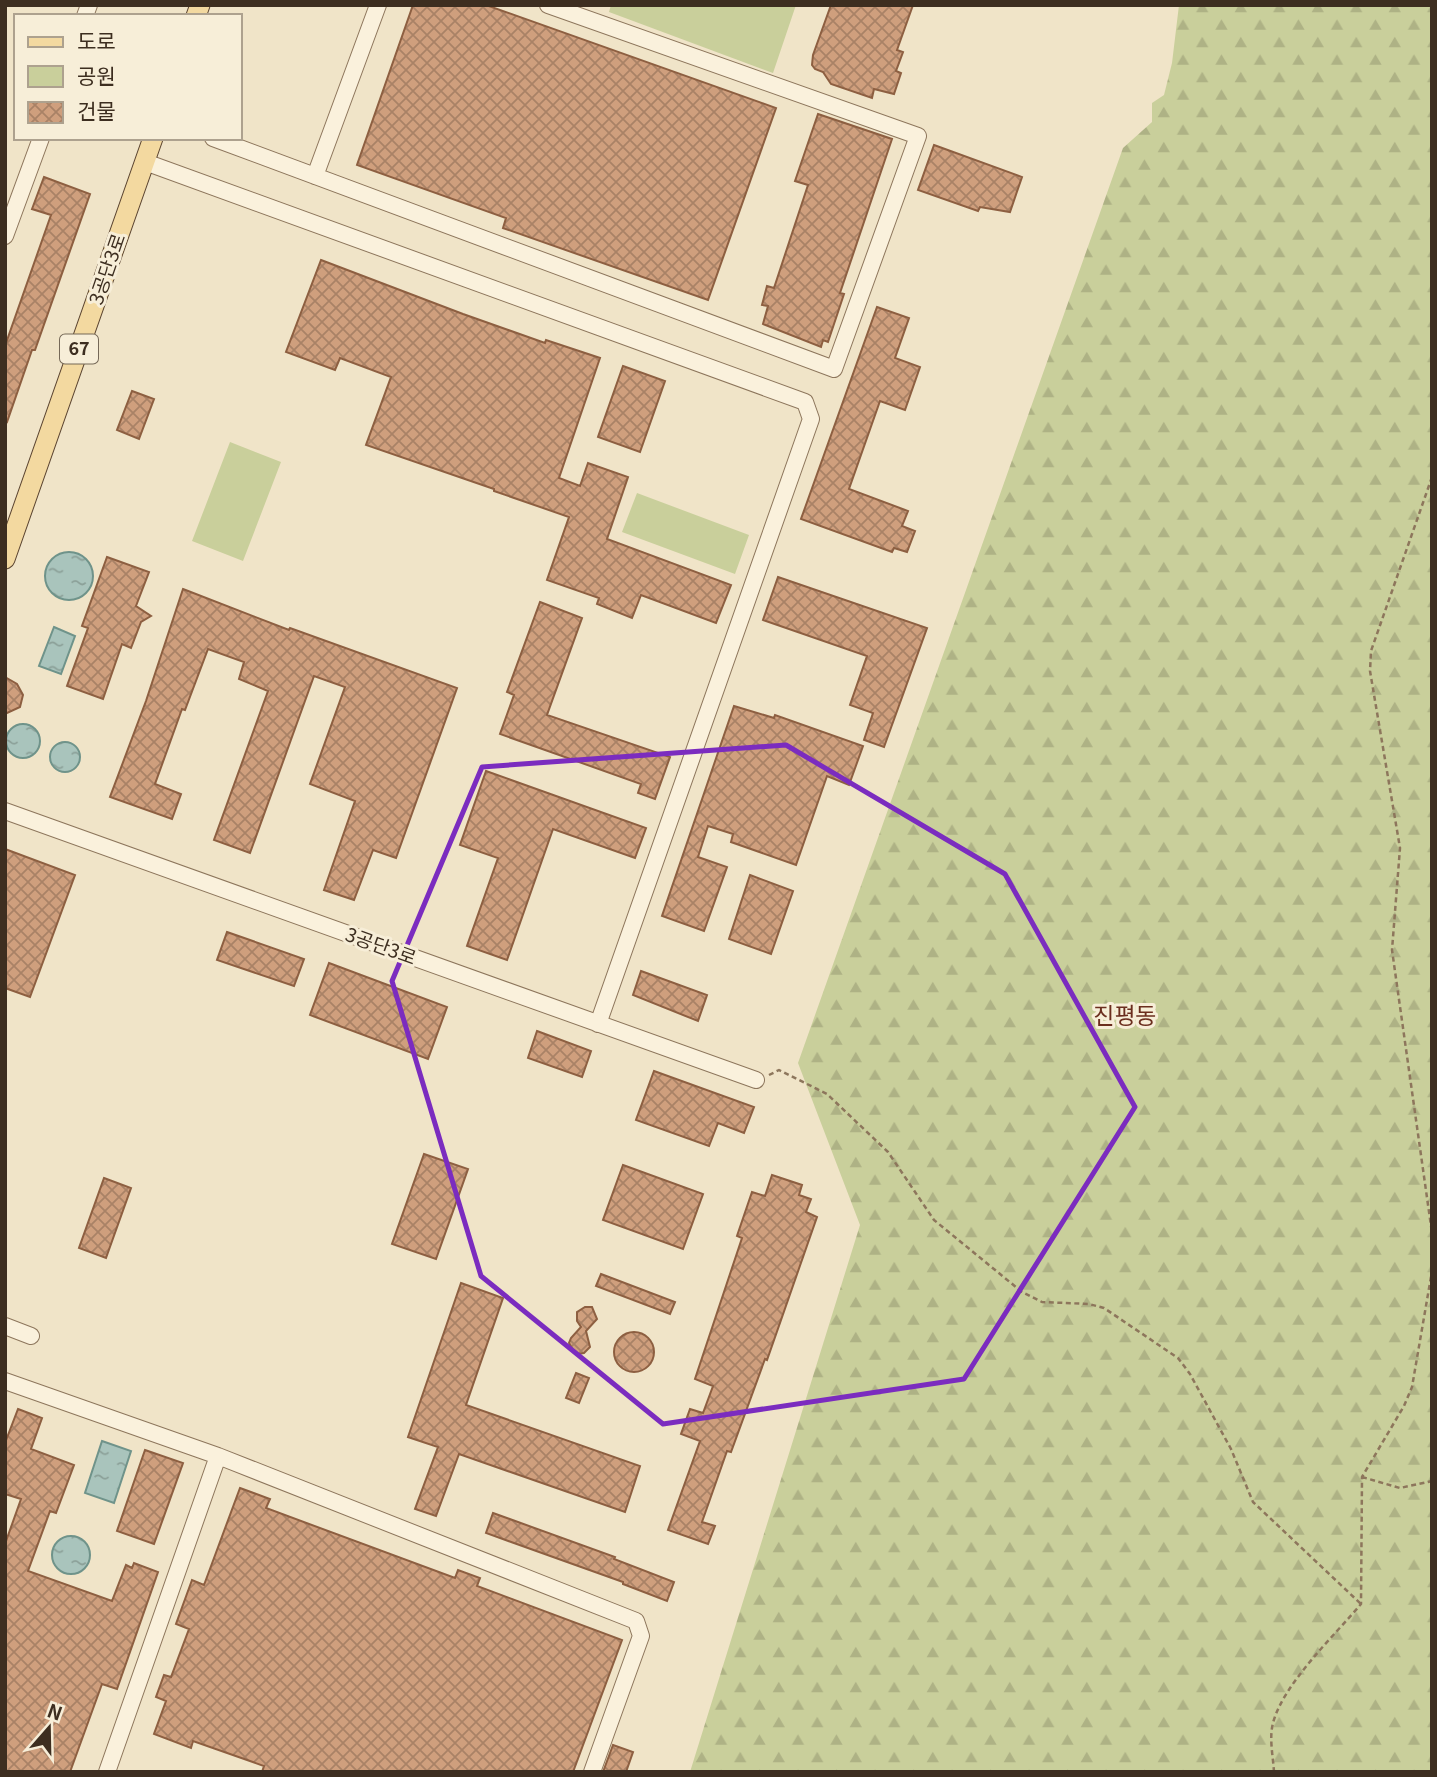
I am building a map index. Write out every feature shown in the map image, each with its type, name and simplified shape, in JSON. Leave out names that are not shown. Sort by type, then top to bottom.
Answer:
[{"type":"main road","name":"3공단3로","points":[[5,559],[152,140]]},
{"type":"street","points":[[315,176],[378,5]]},
{"type":"street","points":[[218,140],[834,369],[918,136],[548,5]]},
{"type":"street","points":[[5,236],[40,140]]},
{"type":"street","points":[[145,162],[805,402],[811,419],[598,1024]]},
{"type":"street","points":[[5,186],[22,192]]},
{"type":"street","name":"3공단3로","points":[[5,811],[756,1080]]},
{"type":"street","points":[[5,1326],[31,1336]]},
{"type":"street","points":[[5,1381],[218,1456],[636,1621],[641,1636],[592,1772]]},
{"type":"street","points":[[107,1772],[218,1456]]},
{"type":"path","points":[[1432,477],[1371,651],[1370,671],[1400,848],[1392,950],[1432,1233]]},
{"type":"path","points":[[756,1080],[779,1070],[827,1094],[888,1153],[934,1220],[1022,1292],[1042,1302],[1088,1304],[1104,1308],[1178,1358],[1190,1374],[1231,1449],[1253,1502],[1361,1605]]},
{"type":"path","points":[[1274,1772],[1272,1725],[1288,1691],[1361,1605],[1362,1477],[1404,1406],[1412,1387],[1432,1271]]},
{"type":"path","points":[[1362,1477],[1400,1488],[1432,1481]]},
{"type":"highlighted area","points":[[786,745],[1005,874],[1135,1107],[964,1379],[663,1424],[481,1276],[392,981],[482,767]]},
{"type":"green space","points":[[611,5],[796,5],[773,73],[609,12]]},
{"type":"green space","points":[[1179,5],[1432,5],[1432,1772],[690,1772],[860,1225],[798,1063],[1123,148],[1152,122],[1152,103],[1164,95],[1172,63]]},
{"type":"green space","points":[[230,442],[281,462],[243,561],[192,541]]},
{"type":"green space","points":[[637,493],[749,535],[735,574],[622,532]]},
{"type":"water","points":[[69,552],[78,553],[86,559],[92,567],[92,585],[86,593],[78,599],[69,600],[60,599],[52,593],[46,585],[45,576],[46,567],[52,559],[60,553]]},
{"type":"water","points":[[54,627],[75,636],[61,674],[39,666]]},
{"type":"water","points":[[23,724],[35,729],[40,741],[35,753],[23,758],[11,753],[6,741],[11,729]]},
{"type":"water","points":[[65,742],[76,746],[80,757],[76,768],[65,772],[54,768],[50,757],[54,746]]},
{"type":"water","points":[[102,1441],[131,1451],[114,1503],[85,1493]]},
{"type":"water","points":[[71,1536],[84,1542],[90,1555],[84,1568],[71,1574],[58,1568],[52,1555],[58,1542]]},
{"type":"building","points":[[413,5],[486,5],[776,108],[708,300],[503,228],[506,218],[357,165]]},
{"type":"building","points":[[831,5],[913,5],[897,50],[903,52],[896,71],[901,73],[894,94],[874,89],[872,98],[831,84],[823,72],[812,65]]},
{"type":"building","points":[[818,114],[892,139],[840,293],[844,294],[828,342],[823,340],[821,347],[763,324],[768,306],[762,305],[767,286],[774,288],[808,185],[795,181]]},
{"type":"building","points":[[934,145],[1022,177],[1010,212],[980,207],[978,211],[918,190]]},
{"type":"building","points":[[44,177],[90,194],[7,422],[5,346],[51,215],[32,209]]},
{"type":"building","points":[[321,260],[545,343],[546,340],[600,358],[559,478],[580,486],[588,463],[628,477],[607,539],[731,585],[716,623],[641,595],[632,618],[597,604],[599,598],[547,580],[569,517],[366,445],[391,377],[340,358],[335,370],[286,352]]},
{"type":"building","points":[[877,307],[909,318],[895,358],[920,367],[905,410],[880,401],[849,489],[908,511],[902,526],[915,531],[907,552],[894,548],[892,552],[801,519]]},
{"type":"building","points":[[623,366],[665,381],[640,452],[598,437]]},
{"type":"building","points":[[132,391],[154,399],[139,439],[117,430]]},
{"type":"building","points":[[107,557],[149,572],[136,606],[151,616],[141,622],[131,648],[122,644],[103,699],[67,686],[88,628],[82,626]]},
{"type":"building","points":[[778,577],[927,628],[884,747],[864,740],[873,713],[850,705],[867,656],[763,620]]},
{"type":"building","points":[[183,589],[289,630],[290,628],[457,688],[396,858],[373,850],[354,900],[324,890],[355,801],[310,784],[345,687],[314,676],[250,853],[214,840],[268,691],[239,679],[244,662],[208,649],[185,710],[182,709],[155,784],[181,794],[172,819],[110,797],[146,701]]},
{"type":"building","points":[[540,602],[582,618],[547,715],[670,757],[655,799],[638,793],[641,784],[500,734],[514,695],[507,692]]},
{"type":"building","points":[[5,677],[17,684],[23,695],[20,707],[5,714]]},
{"type":"building","points":[[734,706],[774,718],[775,715],[863,746],[849,785],[827,776],[796,865],[731,842],[733,834],[708,826],[698,857],[727,867],[704,931],[662,916]]},
{"type":"building","points":[[486,771],[646,828],[635,858],[553,829],[507,960],[467,946],[498,858],[460,845]]},
{"type":"building","points":[[5,849],[75,875],[30,997],[5,988]]},
{"type":"building","points":[[750,875],[793,891],[771,954],[729,939]]},
{"type":"building","points":[[227,932],[304,959],[294,986],[217,960]]},
{"type":"building","points":[[329,963],[447,1007],[428,1059],[310,1015]]},
{"type":"building","points":[[641,971],[707,995],[698,1021],[633,995]]},
{"type":"building","points":[[537,1031],[591,1051],[582,1077],[528,1058]]},
{"type":"building","points":[[654,1071],[754,1107],[744,1133],[718,1123],[709,1146],[636,1120]]},
{"type":"building","points":[[424,1154],[468,1169],[436,1259],[392,1244]]},
{"type":"building","points":[[623,1165],[703,1194],[683,1249],[603,1220]]},
{"type":"building","points":[[772,1175],[802,1185],[799,1195],[811,1199],[806,1212],[817,1217],[767,1360],[765,1359],[731,1452],[727,1451],[702,1522],[715,1526],[708,1544],[668,1530],[700,1441],[681,1434],[690,1409],[703,1413],[713,1386],[695,1379],[742,1238],[737,1236],[752,1192],[765,1196]]},
{"type":"building","points":[[104,1178],[131,1188],[106,1258],[79,1248]]},
{"type":"building","points":[[601,1274],[675,1302],[670,1314],[596,1286]]},
{"type":"building","points":[[461,1283],[503,1298],[466,1405],[640,1466],[625,1512],[459,1454],[436,1516],[415,1509],[438,1447],[408,1437]]},
{"type":"building","points":[[585,1307],[592,1307],[597,1319],[586,1331],[590,1347],[584,1353],[578,1354],[569,1343],[581,1327],[577,1321],[577,1312]]},
{"type":"building","points":[[634,1332],[648,1338],[654,1352],[648,1366],[634,1372],[620,1366],[614,1352],[620,1338]]},
{"type":"building","points":[[576,1373],[589,1378],[579,1403],[566,1398]]},
{"type":"building","points":[[18,1409],[42,1418],[31,1449],[74,1465],[56,1513],[50,1511],[28,1571],[112,1601],[126,1565],[132,1568],[134,1563],[158,1572],[117,1689],[102,1684],[70,1772],[5,1772],[5,1544],[21,1499],[5,1494],[5,1443]]},
{"type":"building","points":[[145,1450],[183,1463],[154,1544],[117,1531]]},
{"type":"building","points":[[240,1488],[270,1499],[266,1508],[455,1578],[458,1570],[480,1578],[477,1586],[622,1640],[573,1772],[262,1772],[264,1766],[193,1741],[191,1748],[154,1734],[166,1701],[156,1697],[164,1675],[171,1677],[189,1629],[176,1624],[192,1580],[204,1585]]},
{"type":"building","points":[[493,1513],[615,1557],[614,1559],[674,1582],[667,1601],[623,1582],[486,1533]]},
{"type":"building","points":[[613,1745],[633,1752],[626,1772],[603,1772]]},
{"type":"district","name":"진평동","points":[[1125,1016]]}]
